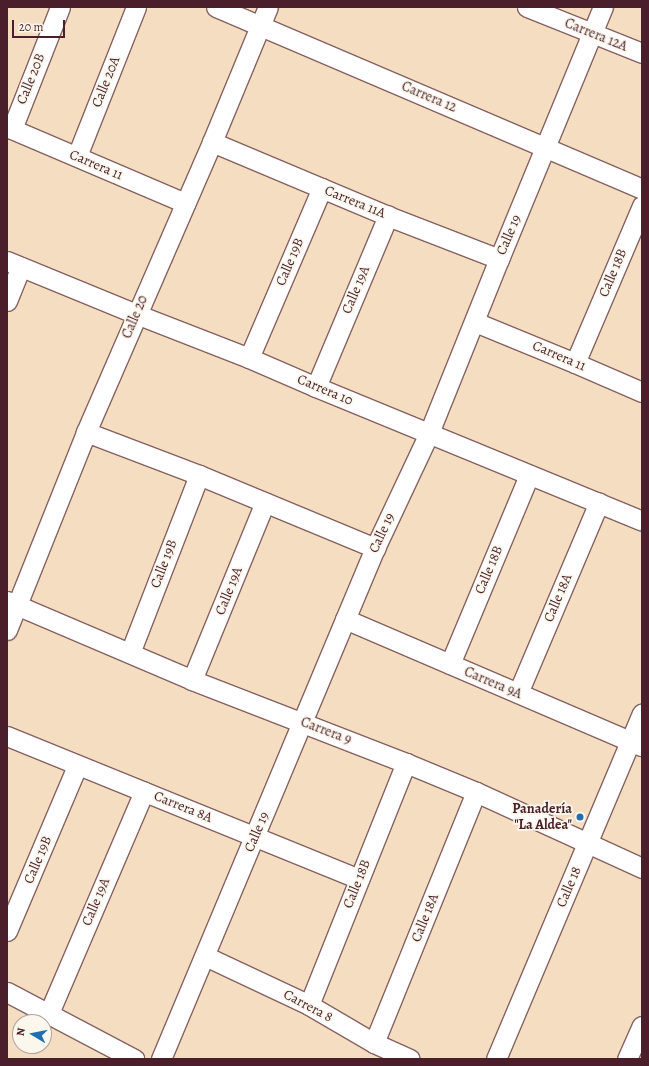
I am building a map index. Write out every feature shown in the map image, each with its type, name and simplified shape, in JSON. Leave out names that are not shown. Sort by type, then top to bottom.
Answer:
[{"type":"street","name":"Calle 20B","points":[[9,128],[60,7]]},
{"type":"street","name":"Calle 20A","points":[[77,156],[136,7]]},
{"type":"street","name":"Carrera 12","points":[[216,7],[642,189]]},
{"type":"street","name":"Calle 20","points":[[7,630],[12,604],[136,314],[212,142],[268,7]]},
{"type":"street","name":"Carrera 12A","points":[[527,7],[642,53]]},
{"type":"street","name":"Calle 19","points":[[161,1059],[375,548],[429,433],[603,7]]},
{"type":"street","name":"Carrera 11","points":[[9,128],[185,203]]},
{"type":"street","name":"Carrera 11A","points":[[212,142],[388,216],[499,259]]},
{"type":"street","name":"Calle 19B","points":[[249,358],[322,188]]},
{"type":"street","name":"Calle 18B","points":[[576,363],[642,206]]},
{"type":"street","name":"Calle 19A","points":[[316,387],[388,216]]},
{"type":"street","name":"Carrera 10","points":[[14,264],[249,358],[642,521]]},
{"type":"street","points":[[7,301],[14,264]]},
{"type":"street","name":"Carrera 11","points":[[475,322],[576,363],[642,392]]},
{"type":"street","points":[[86,432],[199,475],[375,548]]},
{"type":"street","name":"Calle 19B","points":[[130,653],[199,475]]},
{"type":"street","name":"Calle 18B","points":[[450,664],[529,475]]},
{"type":"street","name":"Calle 19A","points":[[192,680],[265,502]]},
{"type":"street","name":"Calle 18A","points":[[518,694],[599,502]]},
{"type":"street","name":"Carrera 9","points":[[12,604],[192,680],[406,762],[476,792],[642,868]]},
{"type":"street","name":"Carrera 9A","points":[[345,619],[636,744]]},
{"type":"street","name":"Calle 18","points":[[496,1059],[587,844],[636,744],[642,714]]},
{"type":"street","name":"Carrera 8A","points":[[7,736],[359,879]]},
{"type":"street","name":"Calle 18B","points":[[309,1005],[406,762]]},
{"type":"street","name":"Calle 19B","points":[[7,931],[78,766]]},
{"type":"street","name":"Calle 19A","points":[[49,1013],[144,791]]},
{"type":"street","name":"Calle 18A","points":[[374,1043],[476,792]]},
{"type":"street","name":"Carrera 8","points":[[205,956],[309,1005],[374,1043],[410,1059]]},
{"type":"street","points":[[7,992],[134,1059]]},
{"type":"street","points":[[627,1059],[642,1026]]},
{"type":"place","name":"Panadería \"La Aldea\"","points":[[580,817]]}]
